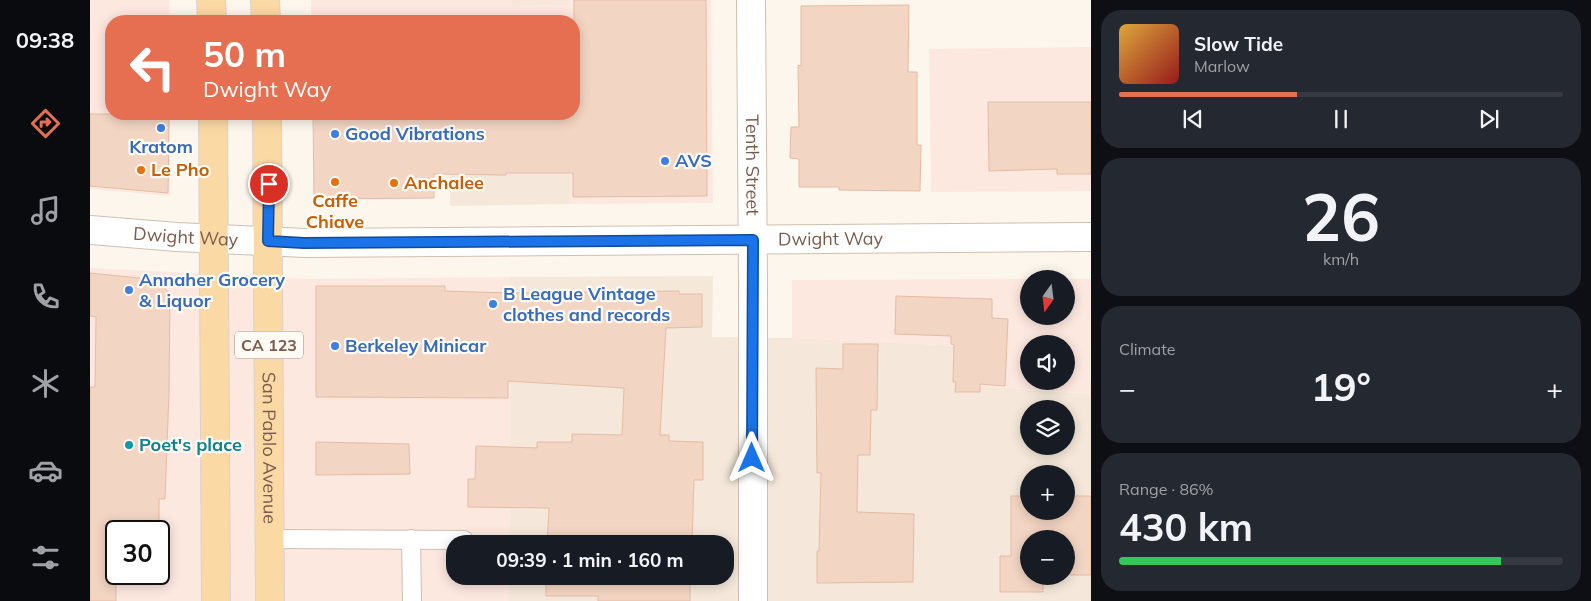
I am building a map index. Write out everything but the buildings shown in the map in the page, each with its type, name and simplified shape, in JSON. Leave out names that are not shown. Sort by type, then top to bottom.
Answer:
[{"type":"main road","points":[[210,0],[211,15]]},
{"type":"main road","points":[[265,0],[266,15]]},
{"type":"main road","name":"CA 123","points":[[213,120],[216,601]]},
{"type":"main road","name":"San Pablo Avenue","points":[[268,120],[270,601]]},
{"type":"street","name":"Tenth Street","points":[[751,0],[753,601]]},
{"type":"street","name":"Dwight Way","points":[[90,230],[304,243],[1091,237]]},
{"type":"lane","points":[[271,539],[446,540]]},
{"type":"lane","points":[[411,539],[412,601]]},
{"type":"shaded area","points":[[90,0],[169,0],[170,15],[105,15],[105,120],[170,120],[170,196],[90,189]]},
{"type":"shaded area","points":[[311,0],[512,0],[512,6],[568,5],[568,0],[711,0],[713,203],[569,204],[569,120],[580,120],[580,15],[311,15]]},
{"type":"shaded area","points":[[512,0],[568,0],[568,5],[512,6]]},
{"type":"shaded area","points":[[1091,47],[1091,191],[931,192],[929,49]]},
{"type":"shaded area","points":[[451,120],[569,120],[569,204],[450,206]]},
{"type":"shaded area","points":[[90,268],[309,279],[510,277],[510,535],[446,535],[446,585],[509,585],[509,601],[90,601]]},
{"type":"shaded area","points":[[713,276],[712,337],[792,338],[985,347],[985,386],[1020,390],[1089,394],[1091,374],[1091,601],[509,601],[509,585],[734,585],[734,535],[510,535],[510,277]]},
{"type":"shaded area","points":[[1020,279],[1020,325],[1075,325],[1075,279],[1091,279],[1090,394],[1038,390],[1075,390],[1075,335],[1020,335],[1020,389],[985,386],[984,347],[792,338],[792,280]]},
{"type":"place","name":"Kratom","points":[[161,128]]},
{"type":"place","name":"Good Vibrations","points":[[335,134]]},
{"type":"place","name":"AVS","points":[[665,161]]},
{"type":"place","name":"Le Pho","points":[[141,170]]},
{"type":"place","name":"Caffe Chiave","points":[[335,182]]},
{"type":"place","name":"Anchalee","points":[[394,183]]},
{"type":"place","name":"Annaher Grocery & Liquor","points":[[129,290]]},
{"type":"place","name":"B League Vintage clothes and records","points":[[493,304]]},
{"type":"place","name":"Berkeley Minicar","points":[[335,346]]},
{"type":"place","name":"Poet's place","points":[[129,445]]},
{"type":"route","points":[[269,184],[268,241],[304,243],[753,240],[752,458]]}]
